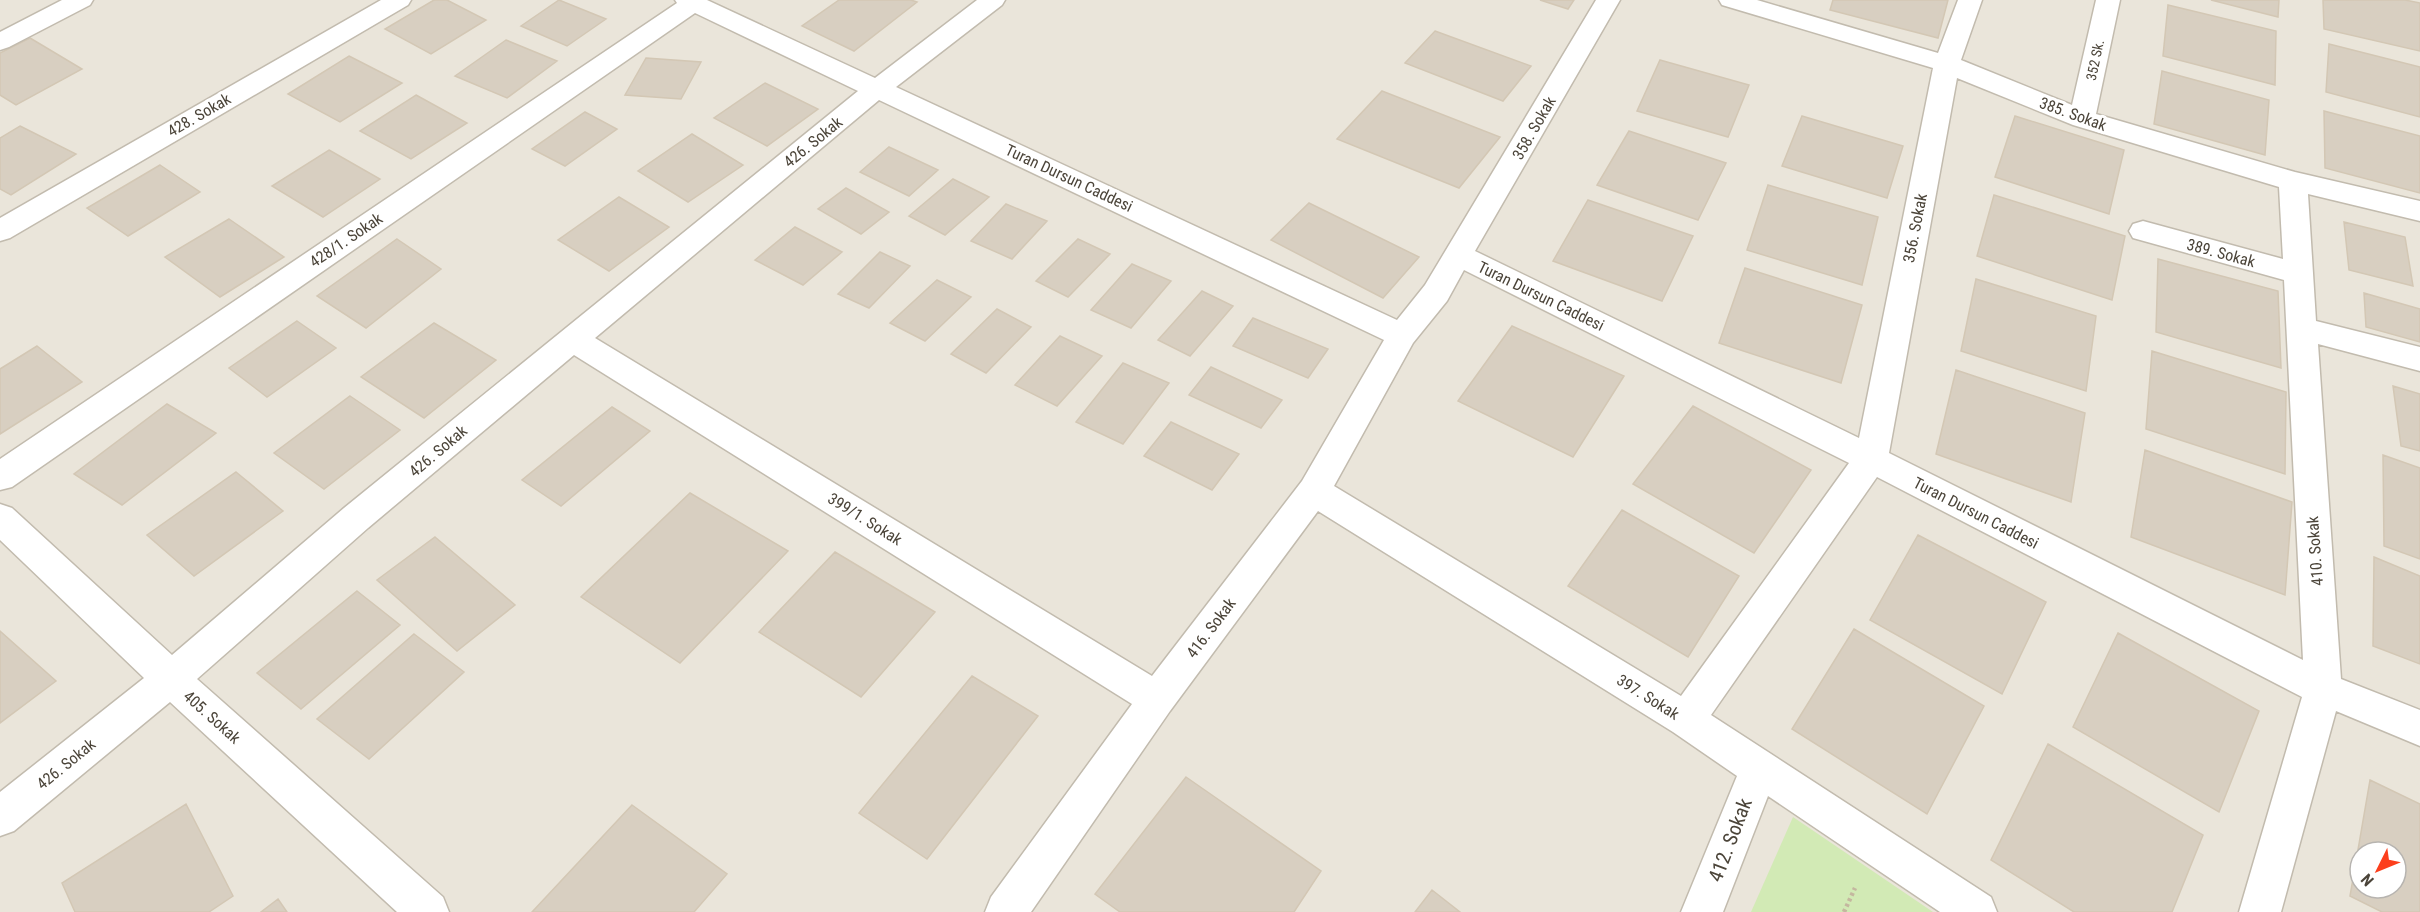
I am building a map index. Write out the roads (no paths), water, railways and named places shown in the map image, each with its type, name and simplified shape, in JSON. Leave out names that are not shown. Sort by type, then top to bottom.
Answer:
[{"type":"street","points":[[0,42],[81,0]]},
{"type":"street","name":"428. Sokak","points":[[0,231],[399,0]]},
{"type":"street","name":"426. Sokak","points":[[0,817],[171,679],[356,518],[878,88],[993,0]]},
{"type":"street","name":"358. Sokak","points":[[1459,255],[1608,0]]},
{"type":"street","name":"385. Sokak","points":[[1731,0],[1947,64],[2082,119],[2293,181],[2420,211]]},
{"type":"street","name":"356. Sokak","points":[[1871,459],[1947,64],[1970,0]]},
{"type":"street","name":"352 Sk.","points":[[2082,119],[2108,0]]},
{"type":"street","name":"Turan Dursun Caddesi","points":[[690,1],[1402,335],[1436,294],[1459,255],[1871,459],[2323,689],[2420,728]]},
{"type":"street","name":"428/1. Sokak","points":[[0,477],[690,1]]},
{"type":"street","name":"410. Sokak","points":[[2260,912],[2323,689],[2293,181]]},
{"type":"street","name":"389. Sokak","points":[[2144,231],[2299,274]]},
{"type":"street","points":[[2300,328],[2420,360]]},
{"type":"street","name":"416. Sokak","points":[[1006,912],[1157,699],[1314,491],[1402,335]]},
{"type":"street","name":"399/1. Sokak","points":[[573,339],[1157,699]]},
{"type":"street","points":[[1686,720],[1871,459]]},
{"type":"street","name":"397. Sokak","points":[[1314,491],[1686,720],[1976,912]]},
{"type":"street","name":"405. Sokak","points":[[0,518],[171,679],[428,912]]},
{"type":"street","name":"412. Sokak","points":[[1702,912],[1759,769]]}]
